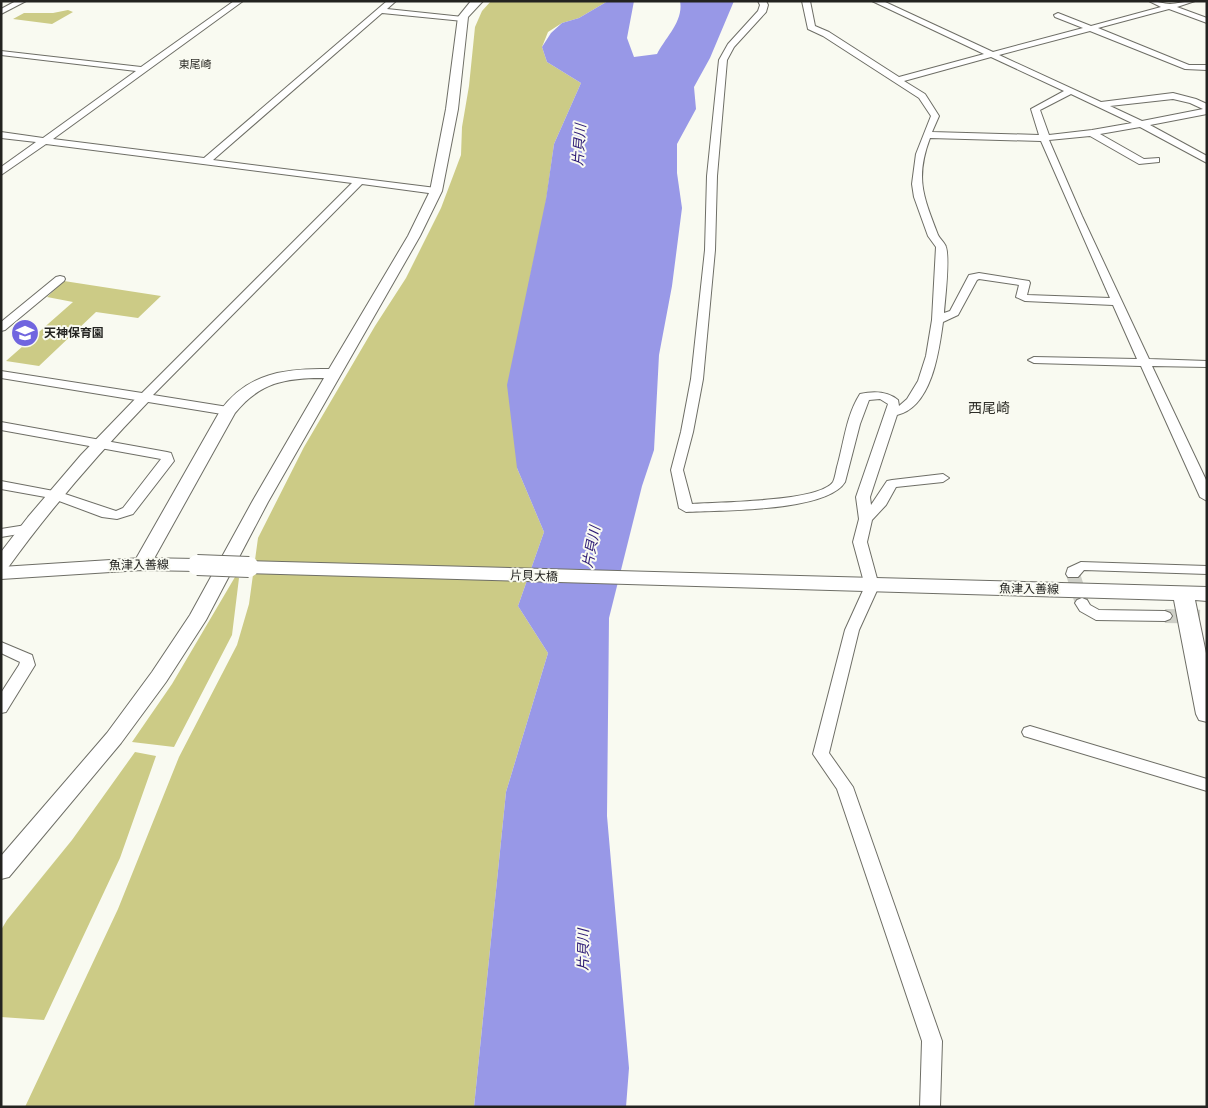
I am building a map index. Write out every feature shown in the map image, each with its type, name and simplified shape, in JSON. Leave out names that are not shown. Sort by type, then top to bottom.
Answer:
[{"type":"main road","name":"魚津入善線","points":[[3,570],[142,564],[278,568]]},
{"type":"main road","name":"片貝大橋","points":[[278,568],[851,586]]},
{"type":"main road","name":"魚津入善線","points":[[851,586],[1207,594]]},
{"type":"main road","points":[[1183,593],[1207,714]]},
{"type":"street","points":[[1,12],[22,1]]},
{"type":"street","points":[[1,172],[238,1]]},
{"type":"street","points":[[206,161],[392,1]]},
{"type":"street","points":[[1,871],[114,738],[159,677],[199,616],[260,502],[414,236],[436,191],[452,109],[462,19],[471,6],[478,1]]},
{"type":"street","points":[[806,1],[811,27],[826,34],[922,96],[935,116],[919,153],[917,193],[930,224],[933,238],[941,246],[938,320],[931,360],[919,393],[903,410],[892,412]]},
{"type":"street","points":[[876,1],[991,56],[1161,133],[1207,160]]},
{"type":"street","points":[[1153,1],[1207,21]]},
{"type":"street","points":[[898,80],[1191,1]]},
{"type":"street","points":[[766,3],[762,12],[731,46],[723,60],[712,176],[710,250],[704,324],[687,432],[677,470],[686,508],[801,500],[826,493],[837,485],[846,458],[858,407],[864,397],[876,395],[887,397],[894,403],[863,497],[866,519],[860,542],[872,586],[852,630],[821,754],[845,787],[932,1040],[930,1107]]},
{"type":"street","points":[[381,12],[462,19]]},
{"type":"street","points":[[1058,15],[1188,66],[1207,67]]},
{"type":"street","points":[[1,53],[144,70]]},
{"type":"street","points":[[1069,92],[1035,109],[1044,132],[1044,138],[1077,216],[1207,497]]},
{"type":"street","points":[[1097,105],[1173,96],[1193,101],[1207,110]]},
{"type":"street","points":[[1173,108],[1185,115]]},
{"type":"street","points":[[927,135],[1044,138],[1092,133],[1207,110]]},
{"type":"street","points":[[1092,133],[1142,162],[1156,160]]},
{"type":"street","points":[[1,135],[436,191]]},
{"type":"street","points":[[3,570],[26,529],[54,494],[99,444],[360,182]]},
{"type":"street","points":[[938,320],[954,313],[973,277],[979,276],[1025,283],[1021,297],[1025,298],[1117,302]]},
{"type":"street","points":[[1,328],[60,279]]},
{"type":"street","points":[[1034,360],[1207,364]]},
{"type":"street","points":[[142,564],[228,410],[244,393],[265,381],[301,373],[334,374]]},
{"type":"street","points":[[1,374],[228,410]]},
{"type":"street","points":[[1,426],[167,456],[168,461],[128,511],[117,515],[107,514],[54,494],[1,485]]},
{"type":"street","points":[[866,519],[881,502],[892,484],[943,478]]},
{"type":"street","points":[[1,533],[26,529]]},
{"type":"street","points":[[1073,574],[1073,571],[1081,566],[1207,570]]},
{"type":"street","points":[[1082,603],[1085,608],[1096,615],[1165,616]]},
{"type":"street","points":[[1,647],[27,659],[27,665],[1,708]]},
{"type":"street","points":[[1030,732],[1207,786]]},
{"type":"shaded area","points":[[491,1],[608,1],[579,18],[562,23],[548,32],[542,47],[547,62],[581,83],[554,144],[545,208],[530,278],[517,468],[544,532],[518,606],[548,653],[506,792],[474,1107],[25,1107],[118,909],[179,757],[237,645],[249,604],[258,538],[304,447],[375,326],[406,278],[441,208],[461,155],[462,127],[469,86],[475,27],[482,11]]},
{"type":"shaded area","points":[[68,10],[73,12],[52,24],[13,19],[24,13],[53,13]]},
{"type":"shaded area","points":[[64,281],[161,296],[138,318],[96,312],[39,366],[6,361],[73,302],[47,297]]},
{"type":"shaded area","points":[[235,577],[239,578],[232,635],[174,747],[132,742],[172,684]]},
{"type":"shaded area","points":[[135,752],[156,756],[120,858],[44,1020],[1,1017],[1,930],[72,840]]},
{"type":"water","name":"片貝川","points":[[608,1],[634,1],[627,38],[634,57],[657,54],[677,22],[680,1],[734,1],[710,58],[694,87],[696,109],[677,144],[677,173],[682,208],[672,286],[659,355],[654,450],[642,486],[609,618],[607,816],[629,1068],[626,1107],[474,1107],[506,792],[548,653],[518,606],[544,532],[517,468],[507,385],[546,199],[554,144],[581,83],[547,62],[542,47],[551,33],[562,23],[579,18]]},
{"type":"tunnel","points":[[1073,574],[1082,603]]},
{"type":"tunnel","points":[[1165,616],[1207,617]]},
{"type":"place","name":"天神保育園","points":[[25,333]]},
{"type":"district","name":"東尾崎","points":[[195,64]]},
{"type":"district","name":"西尾崎","points":[[989,408]]}]
